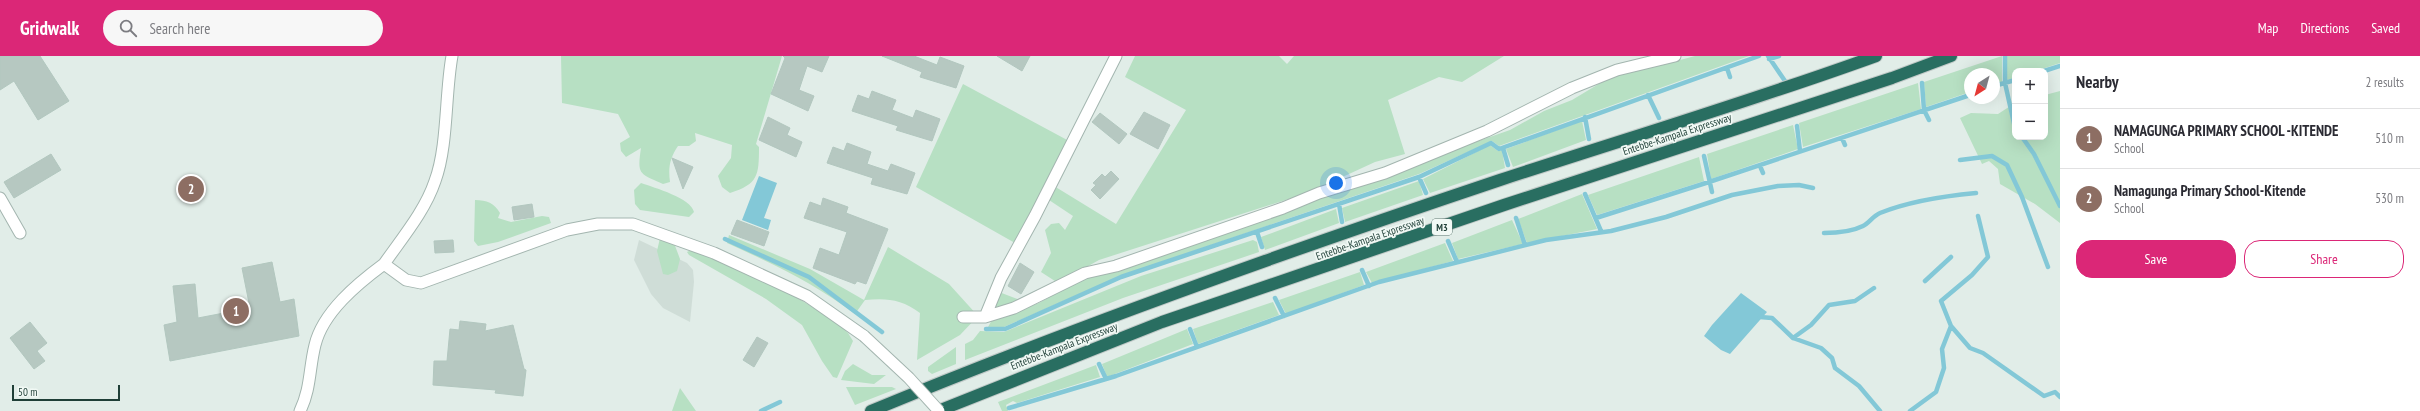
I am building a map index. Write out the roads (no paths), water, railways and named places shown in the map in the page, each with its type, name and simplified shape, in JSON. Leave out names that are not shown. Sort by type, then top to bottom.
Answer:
[{"type":"highway","name":"Entebbe-Kampala Expressway","points":[[871,411],[996,360],[1226,274],[1500,180],[1761,97],[1876,56]]},
{"type":"highway","name":"Entebbe-Kampala Expressway","points":[[938,411],[1162,322],[1534,195],[1892,78],[1951,56]]},
{"type":"street","points":[[300,411],[311,382],[315,346],[322,328],[363,280],[384,264],[426,201],[436,179],[441,152],[452,56]]},
{"type":"street","points":[[985,317],[1001,278],[1046,195],[1116,56]]},
{"type":"street","points":[[963,317],[985,317],[1014,308],[1085,273],[1116,266],[1283,208],[1319,193],[1385,173],[1487,131],[1572,88],[1617,70],[1675,56]]},
{"type":"street","points":[[0,198],[20,233]]},
{"type":"street","points":[[384,264],[406,280],[421,283],[567,230],[598,224],[633,224],[714,253],[807,296],[864,336],[909,378],[938,411]]},
{"type":"water","points":[[759,176],[777,183],[764,218],[771,220],[768,230],[742,220]]},
{"type":"water","points":[[1741,293],[1767,312],[1730,354],[1721,350],[1704,336]]},
{"type":"waterway","points":[[986,329],[1005,329],[1121,277],[1419,177],[1491,143],[1499,149],[1759,56]]},
{"type":"waterway","points":[[1768,56],[1785,81]]},
{"type":"waterway","points":[[1769,59],[1779,56]]},
{"type":"waterway","points":[[2005,56],[2005,83],[2012,114]]},
{"type":"waterway","points":[[2048,70],[2060,66]]},
{"type":"waterway","points":[[1727,68],[1730,77]]},
{"type":"waterway","points":[[2000,84],[2012,81]]},
{"type":"waterway","points":[[1922,83],[1924,110],[1929,120]]},
{"type":"waterway","points":[[1648,95],[1659,118]]},
{"type":"waterway","points":[[1596,218],[1964,97]]},
{"type":"waterway","points":[[1585,117],[1589,139]]},
{"type":"waterway","points":[[1797,126],[1800,151]]},
{"type":"waterway","points":[[1842,138],[1845,145]]},
{"type":"waterway","points":[[2024,140],[2034,154],[2060,206]]},
{"type":"waterway","points":[[1503,148],[1508,165]]},
{"type":"waterway","points":[[1704,156],[1712,192]]},
{"type":"waterway","points":[[1960,160],[1992,156],[2007,165],[2022,197],[2048,267]]},
{"type":"waterway","points":[[1760,166],[1763,173]]},
{"type":"waterway","points":[[1419,177],[1426,193]]},
{"type":"waterway","points":[[1009,408],[1116,376],[1379,282],[1546,240],[1611,231],[1666,217],[1732,195],[1778,186],[1799,185],[1813,188]]},
{"type":"waterway","points":[[1824,233],[1854,230],[1865,225],[1880,213],[1903,205],[1939,197],[1976,193]]},
{"type":"waterway","points":[[1585,194],[1601,231]]},
{"type":"waterway","points":[[1339,204],[1342,222]]},
{"type":"waterway","points":[[1910,411],[1936,392],[1944,368],[1942,349],[1951,326],[1941,301],[1972,275],[1988,257],[1978,216]]},
{"type":"waterway","points":[[1516,218],[1525,245]]},
{"type":"waterway","points":[[1257,232],[1262,247]]},
{"type":"waterway","points":[[725,239],[809,277],[882,332]]},
{"type":"waterway","points":[[1448,241],[1457,262]]},
{"type":"waterway","points":[[1925,281],[1951,257]]},
{"type":"waterway","points":[[1362,270],[1369,286]]},
{"type":"waterway","points":[[1793,338],[1811,325],[1829,305],[1855,301],[1874,288]]},
{"type":"waterway","points":[[1275,298],[1284,316]]},
{"type":"waterway","points":[[1760,317],[1772,318],[1793,338],[1821,348],[1832,358],[1835,368],[1859,386],[1880,411]]},
{"type":"waterway","points":[[1951,326],[1970,348],[1983,353],[2044,396],[2055,392],[2060,397]]},
{"type":"waterway","points":[[1190,329],[1197,347]]},
{"type":"waterway","points":[[1099,364],[1106,379]]},
{"type":"waterway","points":[[761,411],[780,402]]},
{"type":"place","name":"Namagunga Primary School-Kitende","points":[[191,189]]},
{"type":"place","name":"NAMAGUNGA PRIMARY SCHOOL -KITENDE","points":[[236,311]]}]
